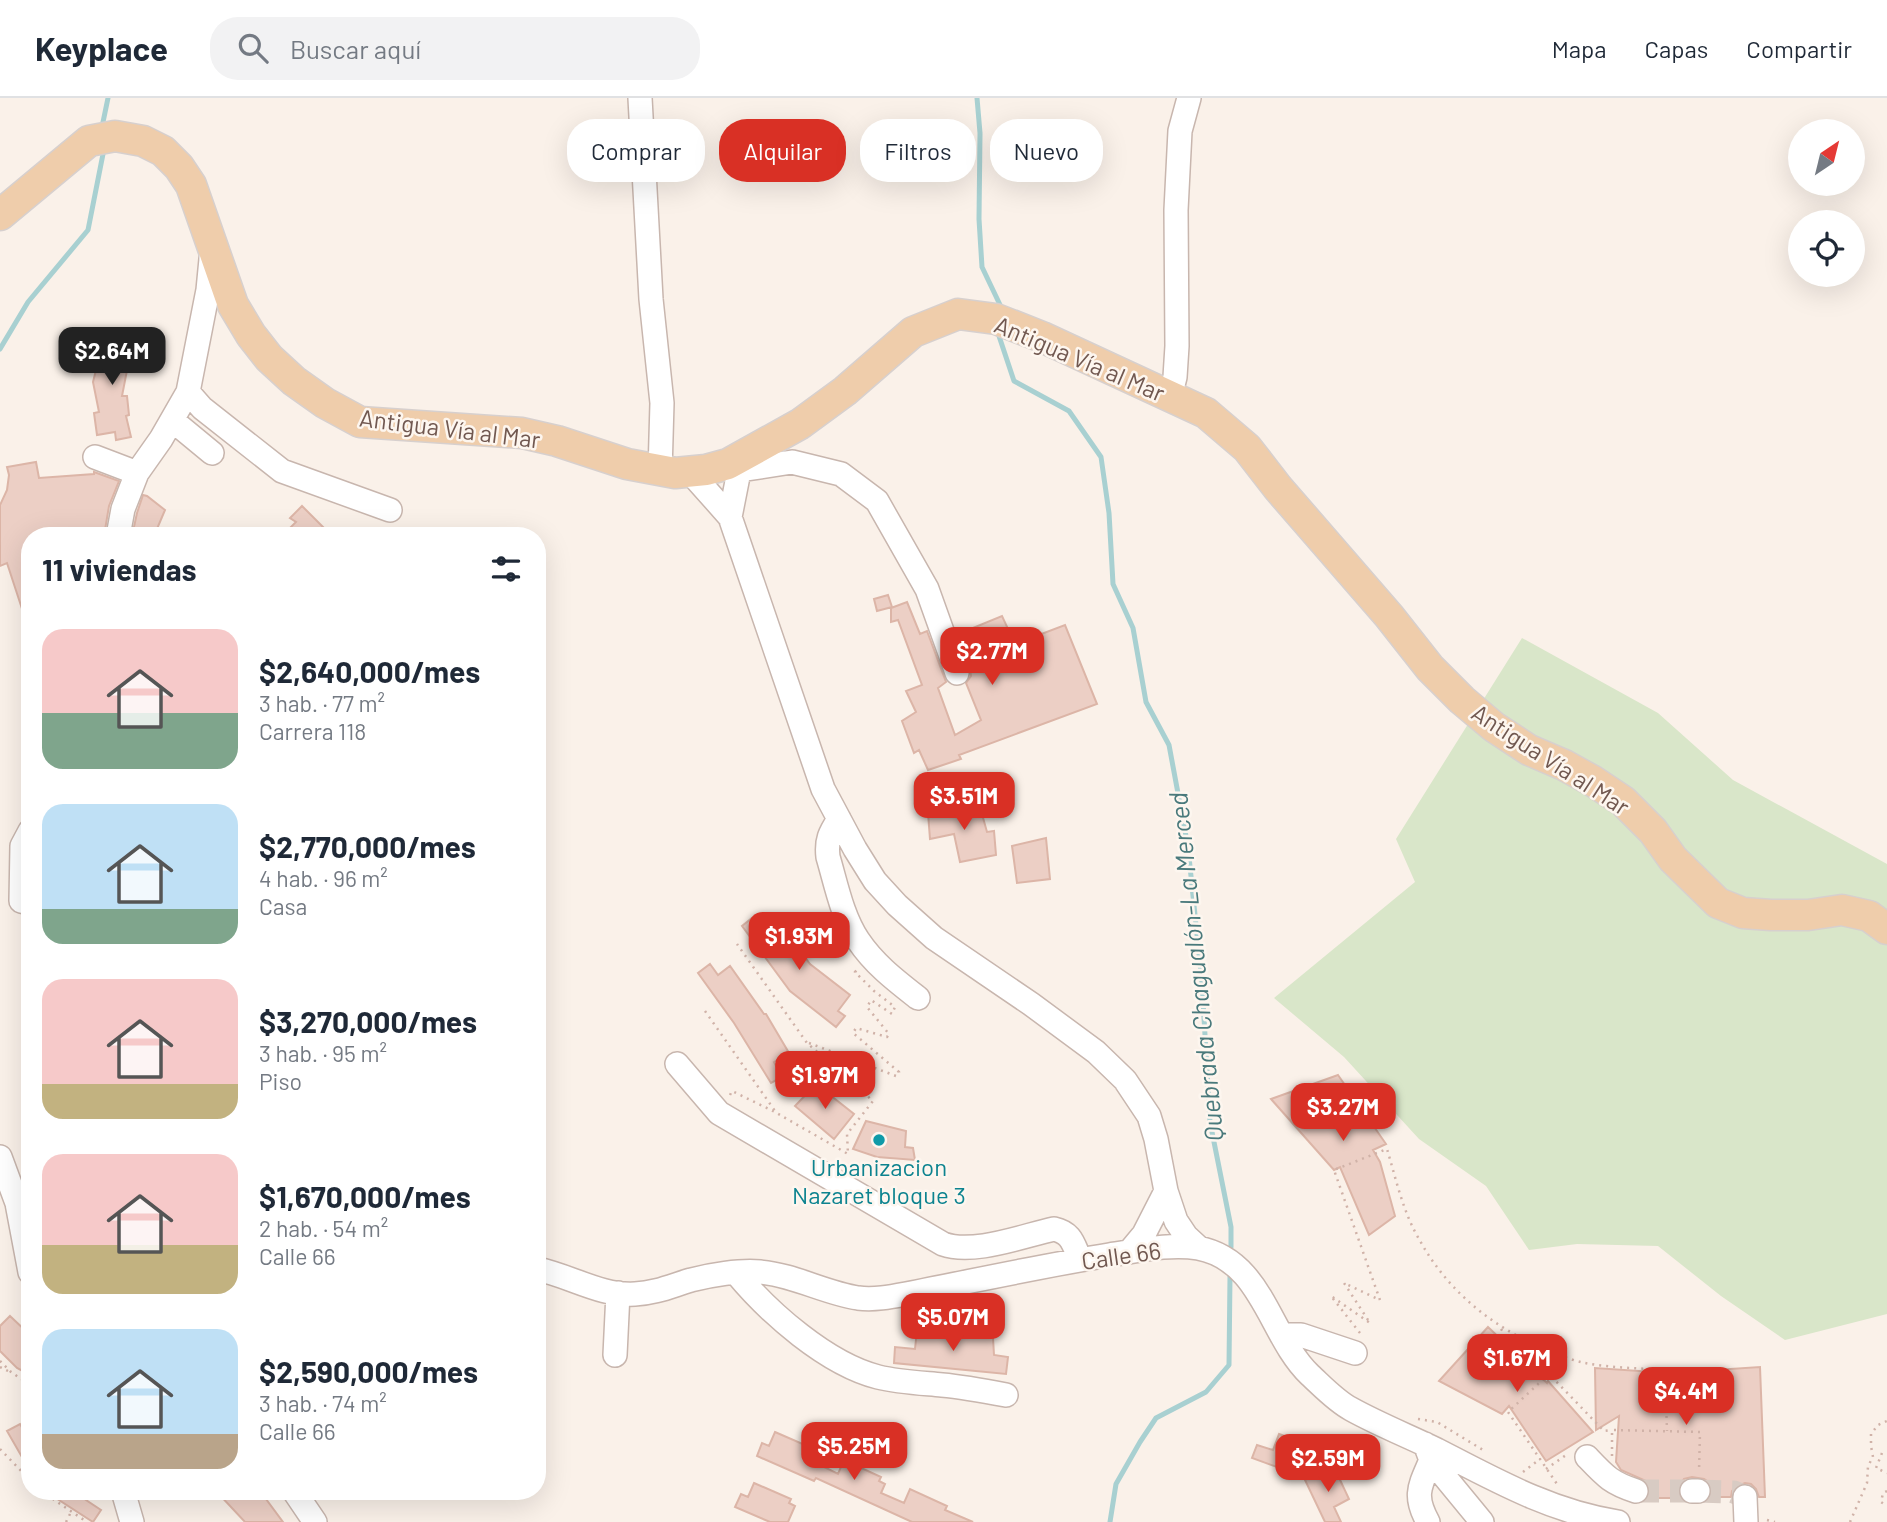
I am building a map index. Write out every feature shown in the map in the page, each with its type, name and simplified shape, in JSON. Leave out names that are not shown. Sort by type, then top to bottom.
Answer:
[{"type":"main road","name":"Antigua Vía al Mar","points":[[0,215],[89,141],[115,136],[143,141],[163,151],[179,167],[191,186],[233,305],[251,335],[269,358],[294,381],[326,403],[360,422],[522,433],[660,472],[690,472],[741,463],[845,391],[914,332],[958,314],[996,319],[1042,337],[1206,413],[1247,448],[1430,668],[1462,701],[1529,750],[1564,765],[1623,801],[1653,831],[1673,859],[1718,903],[1743,913],[1771,915],[1808,915],[1842,910],[1868,916],[1887,929]]},
{"type":"street","points":[[640,98],[651,299],[662,403],[660,472]]},
{"type":"street","points":[[1170,397],[1175,377],[1177,346],[1176,210],[1180,131],[1189,98]]},
{"type":"street","points":[[120,527],[123,509],[137,473],[173,420],[188,392],[208,290],[213,246]]},
{"type":"street","points":[[188,392],[202,408],[282,471],[390,510]]},
{"type":"street","points":[[173,420],[212,453]]},
{"type":"street","points":[[95,457],[137,473]]},
{"type":"street","points":[[730,517],[741,463],[792,462],[841,474],[877,501],[927,589],[957,673]]},
{"type":"street","points":[[690,472],[730,517],[823,789],[875,881],[934,938],[1096,1052],[1125,1080],[1149,1116],[1166,1191],[1176,1221],[1186,1236],[1199,1248]]},
{"type":"street","points":[[839,819],[828,836],[828,857],[849,923],[857,939],[885,973],[918,998]]},
{"type":"street","points":[[677,1064],[719,1114],[943,1244],[955,1249],[973,1248],[1054,1229],[1064,1231],[1070,1237],[1080,1259]]},
{"type":"street","points":[[0,1157],[17,1203],[21,1224]]},
{"type":"street","points":[[1129,1252],[1144,1234],[1166,1191]]},
{"type":"street","name":"Calle 66","points":[[546,1272],[606,1292],[632,1294],[657,1292],[693,1280],[758,1271],[786,1276],[857,1298],[879,1298],[1080,1259],[1178,1247],[1199,1248],[1218,1254],[1236,1265],[1248,1278],[1297,1362],[1348,1408],[1428,1452],[1531,1497],[1576,1514],[1618,1522]]},
{"type":"street","points":[[736,1273],[756,1297],[816,1346],[874,1376],[1006,1395]]},
{"type":"street","points":[[615,1355],[618,1293]]},
{"type":"street","points":[[1282,1335],[1301,1335],[1355,1353]]},
{"type":"street","points":[[1428,1452],[1420,1486],[1419,1505],[1428,1522]]},
{"type":"street","points":[[1428,1452],[1482,1522]]},
{"type":"street","points":[[1587,1457],[1613,1483],[1636,1491]]},
{"type":"street","points":[[1745,1497],[1746,1522]]},
{"type":"street","points":[[125,1500],[132,1522]]},
{"type":"street","points":[[300,1500],[315,1522]]},
{"type":"path","points":[[719,1114],[733,1091],[848,1154],[847,1134],[873,1101],[807,1043],[737,944]]},
{"type":"path","points":[[807,1043],[896,1076],[899,1072],[853,1033],[856,1028],[887,1037],[890,1034],[867,1007],[871,1000],[892,1014],[895,1007],[855,972],[871,957]]},
{"type":"path","points":[[705,1011],[775,1112]]},
{"type":"path","points":[[1355,1353],[1362,1336],[1331,1296],[1370,1323],[1345,1283],[1380,1300],[1334,1170],[1387,1149],[1406,1210],[1418,1237],[1451,1284],[1499,1326],[1530,1343],[1585,1363],[1665,1370],[1667,1431]]},
{"type":"path","points":[[1499,1326],[1508,1339],[1549,1374],[1604,1431],[1700,1432],[1695,1491]]},
{"type":"path","points":[[0,1360],[11,1372]]},
{"type":"path","points":[[0,1367],[21,1379]]},
{"type":"path","points":[[1549,1374],[1508,1412],[1561,1491]]},
{"type":"path","points":[[1410,1417],[1437,1422],[1489,1454]]},
{"type":"path","points":[[1850,1522],[1867,1483],[1868,1466],[1873,1457],[1871,1434],[1878,1424],[1887,1421]]},
{"type":"path","points":[[1612,1430],[1612,1463]]},
{"type":"path","points":[[0,1449],[21,1471]]},
{"type":"path","points":[[1882,1453],[1876,1468],[1887,1473]]},
{"type":"path","points":[[1521,1473],[1540,1459]]},
{"type":"path","points":[[1887,1491],[1881,1502],[1887,1506]]},
{"type":"path","points":[[54,1500],[87,1522]]},
{"type":"path","points":[[66,1522],[71,1512]]},
{"type":"green space","points":[[1522,638],[1658,713],[1733,780],[1887,864],[1887,1314],[1785,1340],[1721,1296],[1658,1246],[1577,1244],[1529,1250],[1486,1186],[1419,1139],[1344,1057],[1274,998],[1415,882],[1396,839]]},
{"type":"building","points":[[117,335],[129,338],[124,360],[129,360],[122,396],[127,396],[129,415],[126,416],[131,437],[116,440],[115,432],[97,435],[94,413],[99,412],[93,382],[98,362],[93,361],[97,339],[112,341]]},
{"type":"building","points":[[36,462],[39,478],[94,472],[119,481],[109,506],[106,527],[21,527],[21,606],[7,563],[0,566],[0,505],[7,490],[7,467]]},
{"type":"building","points":[[143,495],[165,510],[158,527],[134,527]]},
{"type":"building","points":[[302,506],[323,527],[291,527],[296,522],[290,518]]},
{"type":"building","points":[[888,595],[892,607],[877,611],[874,599]]},
{"type":"building","points":[[907,602],[920,634],[927,631],[946,682],[938,688],[955,735],[981,720],[966,683],[971,676],[970,669],[958,634],[1002,616],[1015,644],[1065,625],[1097,704],[959,755],[961,759],[928,770],[919,750],[914,753],[902,721],[916,712],[906,691],[922,685],[898,620],[891,622],[891,608]]},
{"type":"building","points":[[980,807],[987,832],[994,831],[996,855],[960,862],[954,834],[930,839],[928,813]]},
{"type":"building","points":[[1046,838],[1050,879],[1017,883],[1012,846]]},
{"type":"building","points":[[752,918],[762,932],[778,921],[810,964],[850,995],[838,1011],[845,1016],[836,1027],[790,991],[742,926]]},
{"type":"building","points":[[710,964],[718,975],[730,966],[766,1014],[789,1053],[774,1062],[782,1077],[771,1083],[734,1023],[698,973]]},
{"type":"building","points":[[1338,1075],[1386,1144],[1373,1150],[1380,1162],[1395,1216],[1369,1235],[1340,1167],[1334,1170],[1271,1099]]},
{"type":"building","points":[[816,1084],[854,1114],[834,1139],[795,1106]]},
{"type":"building","name":"Urbanizacion Nazaret bloque 3","points":[[866,1121],[906,1131],[905,1147],[913,1148],[915,1160],[877,1157],[853,1149]]},
{"type":"building","points":[[10,1316],[21,1326],[21,1370],[0,1351],[0,1326]]},
{"type":"building","points":[[1488,1327],[1547,1383],[1548,1381],[1593,1432],[1546,1461],[1509,1406],[1502,1414],[1439,1381]]},
{"type":"building","points":[[917,1330],[993,1338],[994,1355],[1008,1357],[1006,1374],[894,1363],[895,1347],[915,1349]]},
{"type":"building","points":[[1760,1367],[1765,1497],[1759,1497],[1751,1484],[1745,1483],[1732,1491],[1731,1497],[1710,1497],[1710,1483],[1692,1477],[1684,1479],[1680,1485],[1680,1498],[1648,1498],[1650,1489],[1646,1481],[1621,1470],[1616,1462],[1619,1416],[1596,1430],[1595,1368],[1669,1373]]},
{"type":"building","points":[[21,1426],[21,1455],[7,1431]]},
{"type":"building","points":[[775,1432],[812,1448],[811,1452],[817,1455],[814,1462],[838,1474],[844,1460],[881,1477],[879,1481],[885,1484],[881,1493],[904,1503],[910,1489],[947,1506],[945,1510],[973,1522],[912,1522],[816,1478],[814,1481],[757,1456],[762,1443],[769,1446]]},
{"type":"building","points":[[1279,1434],[1313,1446],[1302,1476],[1252,1458],[1257,1445],[1273,1450]]},
{"type":"building","points":[[1334,1467],[1349,1499],[1334,1507],[1341,1522],[1325,1522],[1305,1480]]},
{"type":"building","points":[[754,1483],[791,1499],[789,1503],[795,1506],[788,1522],[770,1522],[735,1507],[741,1494],[748,1497]]},
{"type":"building","points":[[59,1500],[86,1500],[101,1510],[93,1522]]},
{"type":"building","points":[[224,1500],[267,1500],[283,1522],[245,1522]]},
{"type":"waterway","points":[[102,127],[108,98]]},
{"type":"waterway","name":"Quebrada Chagualón-La Merced","points":[[977,98],[982,267],[1002,309]]},
{"type":"waterway","points":[[0,349],[28,302],[88,230],[103,154]]},
{"type":"waterway","name":"Quebrada Chagualón-La Merced","points":[[997,330],[1014,381],[1069,411],[1101,457],[1109,513],[1113,584],[1133,628],[1146,702],[1169,745],[1188,847],[1202,983],[1210,1122],[1231,1227],[1231,1247]]},
{"type":"waterway","name":"Quebrada Chagualón-La Merced","points":[[1110,1522],[1116,1484],[1156,1418],[1206,1392],[1229,1365],[1230,1276]]},
{"type":"tunnel","points":[[1636,1491],[1692,1491]]},
{"type":"tunnel","points":[[1698,1491],[1734,1492],[1745,1497]]},
{"type":"place","name":"Urbanizacion Nazaret bloque 3","points":[[879,1140]]}]
